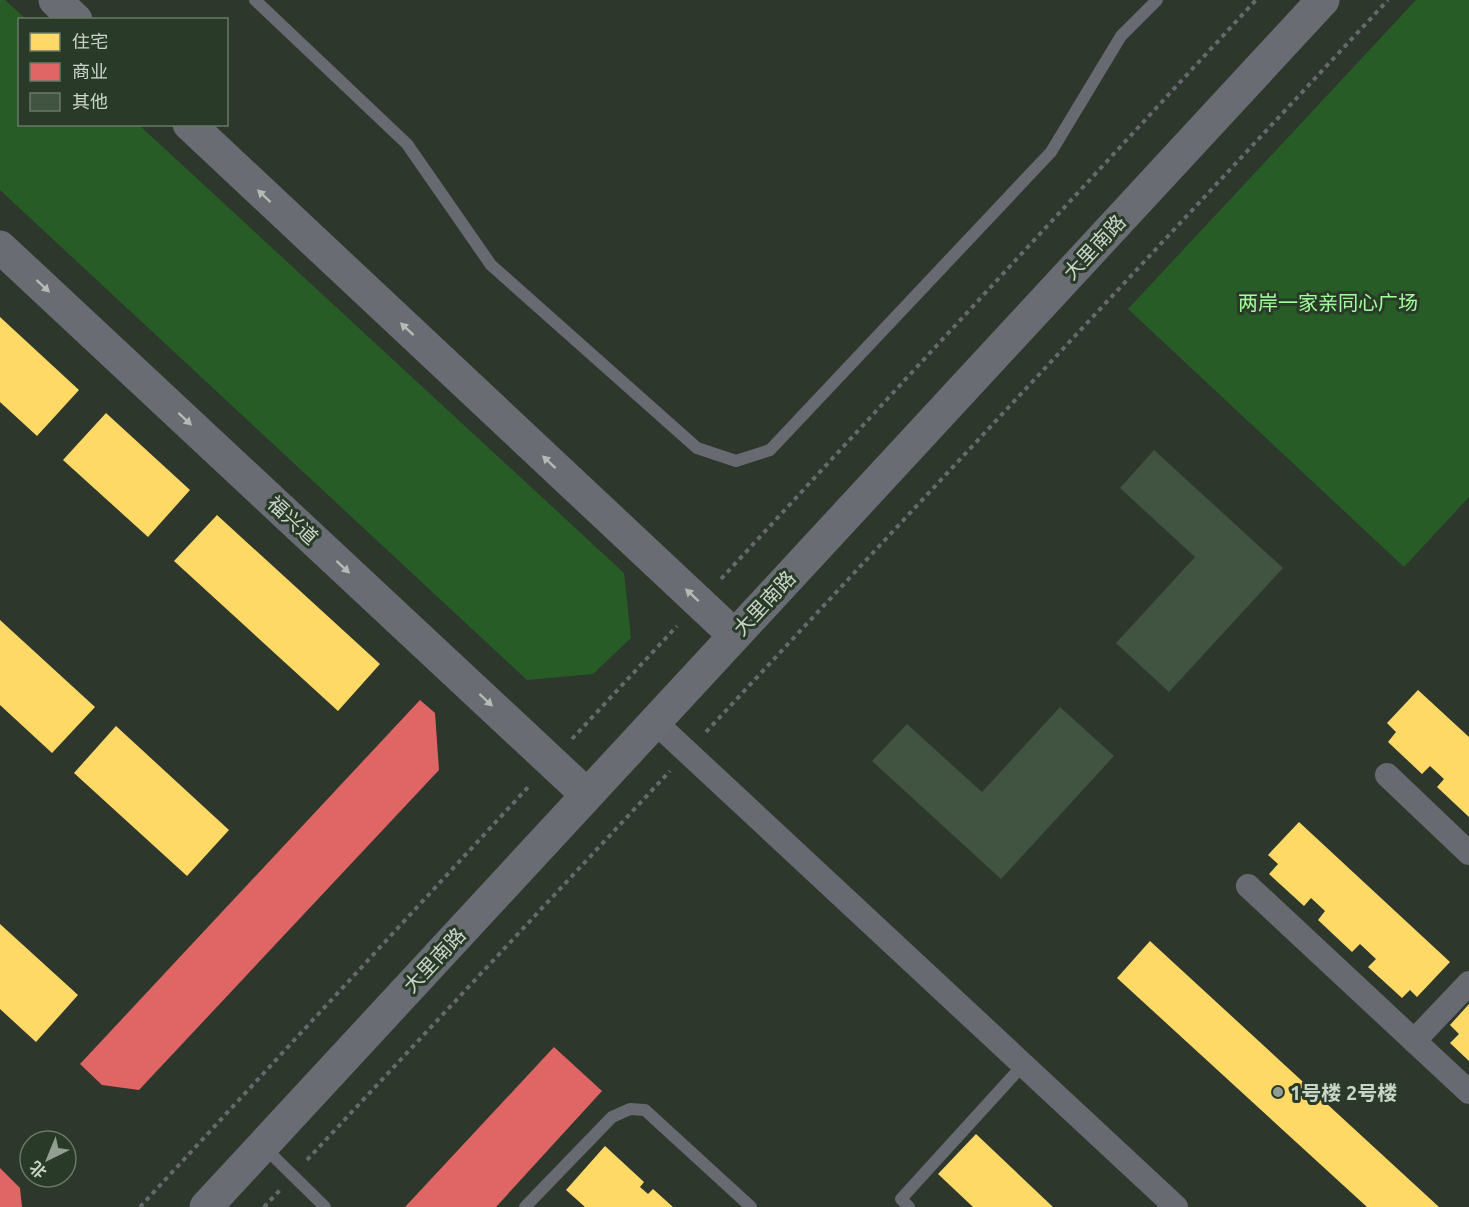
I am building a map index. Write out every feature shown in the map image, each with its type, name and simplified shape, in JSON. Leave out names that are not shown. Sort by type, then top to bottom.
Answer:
[{"type":"main road","points":[[55,0],[74,18]]},
{"type":"main road","name":"大里南路","points":[[206,1207],[1323,0]]},
{"type":"main road","points":[[191,126],[735,635]]},
{"type":"main road","name":"福兴道","points":[[0,247],[586,794]]},
{"type":"street","points":[[655,722],[1176,1207]]},
{"type":"street","points":[[1386,775],[1469,853]]},
{"type":"street","points":[[1248,886],[1469,1092]]},
{"type":"street","points":[[1414,1041],[1469,983]]},
{"type":"lane","points":[[255,0],[407,144],[491,265],[697,448],[736,461],[770,450],[1051,152],[1121,36],[1156,0]]},
{"type":"lane","points":[[909,1207],[901,1199],[1023,1065]]},
{"type":"lane","points":[[525,1207],[612,1118],[630,1109],[645,1110],[751,1207]]},
{"type":"lane","points":[[262,1146],[325,1207]]},
{"type":"path","points":[[264,1207],[1388,0]]},
{"type":"green space","points":[[0,0],[5,0],[25,18],[18,18],[18,126],[140,126],[624,573],[631,638],[593,674],[527,680],[0,190]]},
{"type":"green space","name":"两岸一家亲同心广场","points":[[1416,0],[1469,0],[1469,497],[1404,567],[1128,309]]},
{"type":"building: 住宅","points":[[0,317],[79,390],[37,436],[0,402]]},
{"type":"building: 住宅","points":[[106,413],[190,490],[148,537],[63,460]]},
{"type":"building: 住宅","points":[[217,515],[380,664],[338,711],[174,561]]},
{"type":"building: 住宅","points":[[0,620],[95,707],[52,753],[0,705]]},
{"type":"building: 住宅","points":[[1418,690],[1469,737],[1469,817],[1437,787],[1444,779],[1430,766],[1422,774],[1388,742],[1396,732],[1387,723]]},
{"type":"building: 住宅","points":[[116,726],[229,830],[187,876],[74,773]]},
{"type":"building: 住宅","points":[[1299,822],[1450,962],[1417,997],[1410,990],[1402,998],[1368,967],[1376,959],[1360,944],[1352,952],[1318,920],[1325,911],[1311,898],[1304,906],[1269,874],[1278,864],[1268,855]]},
{"type":"building: 住宅","points":[[0,924],[78,995],[36,1042],[0,1009]]},
{"type":"building: 住宅","name":"1号楼 2号楼","points":[[1150,941],[1439,1207],[1367,1207],[1117,978]]},
{"type":"building: 住宅","points":[[1469,1004],[1469,1061],[1450,1043],[1459,1034],[1450,1025]]},
{"type":"building: 住宅","points":[[976,1134],[1053,1207],[973,1207],[938,1174]]},
{"type":"building: 住宅","points":[[605,1146],[644,1182],[640,1187],[648,1194],[653,1189],[673,1207],[585,1207],[566,1190]]},
{"type":"building: 商业","points":[[420,700],[435,713],[439,770],[139,1090],[102,1085],[80,1064]]},
{"type":"building: 商业","points":[[554,1047],[602,1091],[496,1207],[405,1207]]},
{"type":"building: 商业","points":[[0,1168],[20,1189],[22,1207],[0,1207]]},
{"type":"building: 其他","points":[[1154,450],[1283,568],[1169,692],[1116,643],[1195,557],[1120,488]]},
{"type":"building: 其他","points":[[1060,707],[1114,756],[1001,879],[872,761],[907,724],[982,792]]},
{"type":"place","name":"1号楼 2号楼","points":[[1278,1092]]}]
